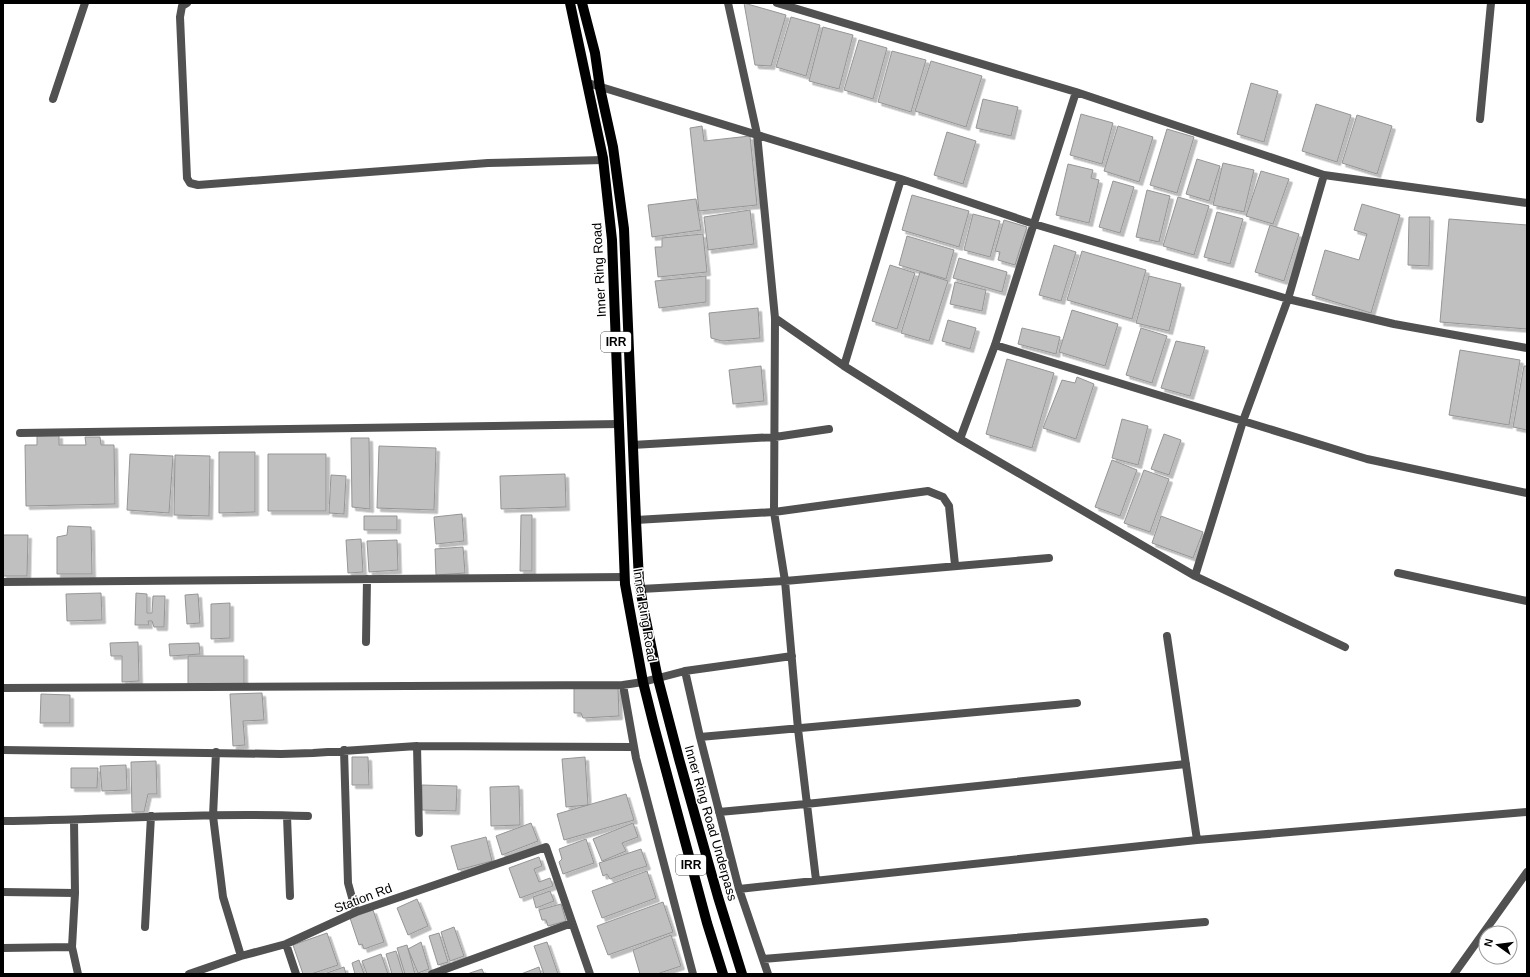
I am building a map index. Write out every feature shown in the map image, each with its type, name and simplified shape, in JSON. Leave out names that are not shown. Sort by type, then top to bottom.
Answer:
[{"type":"main road","name":"Inner Ring Road","points":[[570,3],[603,160],[612,240],[625,576],[643,682]]},
{"type":"main road","name":"Inner Ring Road","points":[[582,3],[595,53],[600,88],[613,146],[622,216],[632,445],[641,589],[658,679]]},
{"type":"main road","name":"Inner Ring Road Underpass","points":[[658,679],[718,897],[742,974]]},
{"type":"main road","name":"IRR","points":[[643,682],[703,908],[723,974]]},
{"type":"street","points":[[53,99],[85,3]]},
{"type":"street","points":[[187,3],[182,6],[180,17],[187,178],[190,183],[198,185],[488,163],[603,160]]},
{"type":"street","points":[[728,3],[757,134],[775,318],[774,512],[785,581],[798,729],[816,880]]},
{"type":"street","points":[[777,3],[1076,92],[1324,175],[1527,203]]},
{"type":"street","points":[[1480,120],[1491,3]]},
{"type":"street","points":[[588,83],[600,88],[757,134],[901,179],[1034,224],[1288,299],[1394,324],[1527,348]]},
{"type":"street","points":[[960,439],[995,346],[1076,92]]},
{"type":"street","points":[[1194,576],[1243,421],[1288,299],[1324,175]]},
{"type":"street","points":[[844,366],[901,179]]},
{"type":"street","points":[[775,318],[844,366],[960,439],[1194,576],[1346,647]]},
{"type":"street","points":[[995,346],[1367,459],[1527,493]]},
{"type":"street","points":[[20,433],[619,424]]},
{"type":"street","points":[[632,445],[775,437],[829,429]]},
{"type":"street","points":[[636,520],[774,512],[928,492],[943,497],[949,506],[955,565]]},
{"type":"street","points":[[641,589],[785,581],[1049,558]]},
{"type":"street","points":[[1398,574],[1527,601]]},
{"type":"street","points":[[3,582],[625,576]]},
{"type":"street","points":[[366,642],[367,579]]},
{"type":"street","points":[[1166,636],[1197,840]]},
{"type":"street","points":[[3,688],[623,685],[658,679],[686,671],[792,656]]},
{"type":"street","points":[[686,671],[700,737],[739,888],[768,974]]},
{"type":"street","points":[[623,685],[634,747],[690,973]]},
{"type":"street","points":[[700,737],[1076,704]]},
{"type":"street","points":[[3,750],[281,754],[417,746],[634,747]]},
{"type":"street","points":[[417,746],[418,833]]},
{"type":"street","points":[[344,750],[348,883],[356,912]]},
{"type":"street","points":[[216,752],[213,816],[224,897],[241,956]]},
{"type":"street","points":[[719,812],[1186,764]]},
{"type":"street","points":[[739,888],[1197,840],[1527,812]]},
{"type":"street","points":[[145,927],[151,816]]},
{"type":"street","points":[[3,821],[74,820],[151,816],[308,816]]},
{"type":"street","points":[[287,816],[290,896]]},
{"type":"street","points":[[74,820],[75,894],[72,947],[78,974]]},
{"type":"street","name":"Station Rd","points":[[189,974],[241,956],[286,944],[356,912],[546,846],[572,923]]},
{"type":"street","points":[[1454,974],[1527,872]]},
{"type":"street","points":[[3,892],[75,894]]},
{"type":"street","points":[[763,959],[1205,922]]},
{"type":"street","points":[[432,974],[572,923],[590,974]]},
{"type":"street","points":[[286,944],[296,974]]},
{"type":"street","points":[[3,948],[72,947]]},
{"type":"building","points":[[744,3],[786,15],[771,66],[755,65]]},
{"type":"building","points":[[791,17],[820,25],[806,76],[776,67]]},
{"type":"building","points":[[823,27],[853,35],[839,89],[809,81]]},
{"type":"building","points":[[859,40],[887,48],[873,99],[844,90]]},
{"type":"building","points":[[892,51],[926,60],[911,112],[878,102]]},
{"type":"building","points":[[931,61],[982,76],[966,127],[915,111]]},
{"type":"building","points":[[1251,83],[1278,91],[1264,142],[1237,134]]},
{"type":"building","points":[[983,99],[1018,107],[1011,136],[976,128]]},
{"type":"building","points":[[1316,104],[1351,115],[1337,162],[1302,151]]},
{"type":"building","points":[[1081,114],[1113,123],[1102,164],[1070,155]]},
{"type":"building","points":[[1357,115],[1392,126],[1377,174],[1342,163]]},
{"type":"building","points":[[702,126],[704,141],[750,136],[757,205],[699,211],[690,128]]},
{"type":"building","points":[[1118,126],[1153,137],[1139,182],[1104,171]]},
{"type":"building","points":[[1167,129],[1194,137],[1177,193],[1150,185]]},
{"type":"building","points":[[947,132],[976,141],[963,184],[934,175]]},
{"type":"building","points":[[1197,159],[1220,166],[1209,201],[1186,194]]},
{"type":"building","points":[[1223,163],[1254,170],[1244,212],[1213,205]]},
{"type":"building","points":[[1068,164],[1093,170],[1091,178],[1099,180],[1089,223],[1056,215]]},
{"type":"building","points":[[1261,171],[1289,179],[1273,224],[1246,216]]},
{"type":"building","points":[[1113,181],[1134,187],[1120,233],[1099,227]]},
{"type":"building","points":[[1147,190],[1170,196],[1159,242],[1136,237]]},
{"type":"building","points":[[912,195],[969,211],[959,247],[902,230]]},
{"type":"building","points":[[1178,197],[1209,206],[1194,255],[1163,246]]},
{"type":"building","points":[[696,199],[701,230],[652,237],[648,205]]},
{"type":"building","points":[[1362,204],[1400,215],[1371,313],[1312,295],[1325,250],[1359,260],[1367,234],[1354,230]]},
{"type":"building","points":[[750,210],[754,244],[708,250],[704,217]]},
{"type":"building","points":[[1217,212],[1243,219],[1230,264],[1204,257]]},
{"type":"building","points":[[973,214],[1000,221],[990,257],[964,250]]},
{"type":"building","points":[[1409,217],[1430,217],[1429,266],[1408,265]]},
{"type":"building","points":[[1449,219],[1527,225],[1527,329],[1440,322]]},
{"type":"building","points":[[1004,220],[1027,227],[1015,265],[998,260],[1000,252],[995,251]]},
{"type":"building","points":[[1270,225],[1299,234],[1284,281],[1255,272]]},
{"type":"building","points":[[703,234],[707,272],[658,277],[655,247],[662,247],[662,238]]},
{"type":"building","points":[[907,236],[954,250],[946,279],[899,265]]},
{"type":"building","points":[[1054,245],[1076,252],[1061,301],[1039,295]]},
{"type":"building","points":[[1082,251],[1146,270],[1132,319],[1067,300]]},
{"type":"building","points":[[959,258],[1007,272],[1002,292],[953,278]]},
{"type":"building","points":[[890,265],[915,273],[897,329],[872,321]]},
{"type":"building","points":[[920,272],[948,281],[929,341],[901,333]]},
{"type":"building","points":[[706,276],[706,302],[659,308],[655,281]]},
{"type":"building","points":[[1149,276],[1181,284],[1169,331],[1136,323]]},
{"type":"building","points":[[955,282],[986,290],[982,311],[950,304]]},
{"type":"building","points":[[758,308],[760,338],[722,341],[711,338],[709,313]]},
{"type":"building","points":[[1072,310],[1118,324],[1105,366],[1059,352]]},
{"type":"building","points":[[948,320],[976,328],[970,349],[942,341]]},
{"type":"building","points":[[1022,328],[1060,337],[1056,354],[1018,344]]},
{"type":"building","points":[[1141,328],[1167,336],[1152,383],[1126,375]]},
{"type":"building","points":[[1176,341],[1205,347],[1190,396],[1161,388]]},
{"type":"building","points":[[1460,350],[1520,360],[1509,425],[1449,415]]},
{"type":"building","points":[[1007,359],[1054,373],[1032,448],[986,434]]},
{"type":"building","points":[[761,366],[764,401],[733,404],[729,370]]},
{"type":"building","points":[[1524,366],[1527,366],[1527,430],[1513,427]]},
{"type":"building","points":[[1077,377],[1094,384],[1076,439],[1043,428],[1062,380],[1075,383]]},
{"type":"building","points":[[1122,419],[1148,426],[1138,465],[1112,458]]},
{"type":"building","points":[[1164,434],[1181,440],[1169,475],[1151,469]]},
{"type":"building","points":[[59,435],[59,445],[86,445],[85,437],[100,437],[101,445],[114,445],[115,504],[26,506],[25,445],[37,445],[37,436]]},
{"type":"building","points":[[351,438],[369,438],[370,509],[352,507]]},
{"type":"building","points":[[379,446],[436,448],[434,510],[377,508]]},
{"type":"building","points":[[219,452],[255,452],[255,512],[219,513]]},
{"type":"building","points":[[130,454],[173,456],[169,513],[127,510]]},
{"type":"building","points":[[268,454],[326,454],[326,511],[268,511]]},
{"type":"building","points":[[175,455],[210,456],[209,516],[174,515]]},
{"type":"building","points":[[1112,460],[1137,470],[1120,516],[1095,507]]},
{"type":"building","points":[[1144,470],[1169,479],[1150,532],[1124,523]]},
{"type":"building","points":[[565,474],[566,507],[501,509],[500,476]]},
{"type":"building","points":[[331,475],[346,476],[344,514],[329,513]]},
{"type":"building","points":[[462,514],[464,541],[436,544],[434,517]]},
{"type":"building","points":[[521,515],[532,515],[532,571],[520,571]]},
{"type":"building","points":[[364,516],[397,516],[397,530],[364,530]]},
{"type":"building","points":[[1161,516],[1203,532],[1193,558],[1152,543]]},
{"type":"building","points":[[68,526],[91,527],[92,574],[57,574],[57,537],[67,535]]},
{"type":"building","points":[[3,535],[28,535],[27,576],[3,576]]},
{"type":"building","points":[[361,539],[363,572],[348,573],[346,540]]},
{"type":"building","points":[[397,540],[398,570],[369,572],[367,541]]},
{"type":"building","points":[[463,547],[465,573],[436,575],[435,549]]},
{"type":"building","points":[[101,593],[102,620],[67,621],[66,594]]},
{"type":"building","points":[[136,593],[147,594],[147,613],[152,613],[153,596],[165,596],[164,627],[154,627],[152,621],[148,621],[149,625],[135,625]]},
{"type":"building","points":[[198,594],[200,623],[187,624],[185,595]]},
{"type":"building","points":[[230,603],[230,638],[211,639],[211,604]]},
{"type":"building","points":[[138,642],[139,681],[122,682],[122,656],[111,656],[110,643]]},
{"type":"building","points":[[199,643],[200,654],[170,656],[169,644]]},
{"type":"building","points":[[188,656],[244,656],[244,684],[188,684]]},
{"type":"building","points":[[618,687],[619,716],[583,718],[581,713],[574,713],[574,688]]},
{"type":"building","points":[[262,693],[264,720],[243,721],[245,745],[233,746],[230,694]]},
{"type":"building","points":[[41,694],[70,695],[70,723],[40,723]]},
{"type":"building","points":[[352,757],[368,757],[369,785],[352,785]]},
{"type":"building","points":[[585,757],[588,805],[566,807],[562,759]]},
{"type":"building","points":[[156,761],[157,794],[148,794],[144,812],[132,812],[131,762]]},
{"type":"building","points":[[126,765],[127,790],[102,791],[100,766]]},
{"type":"building","points":[[71,768],[98,768],[97,788],[71,788]]},
{"type":"building","points":[[422,785],[457,786],[456,811],[422,810]]},
{"type":"building","points":[[519,786],[520,825],[491,826],[490,787]]},
{"type":"building","points":[[626,794],[634,820],[564,840],[557,814]]},
{"type":"building","points":[[531,823],[538,841],[502,855],[496,836]]},
{"type":"building","points":[[633,823],[638,837],[622,843],[626,851],[602,861],[593,839]]},
{"type":"building","points":[[486,837],[492,861],[458,870],[451,846]]},
{"type":"building","points":[[586,839],[594,863],[563,874],[559,862],[562,859],[559,849]]},
{"type":"building","points":[[641,849],[647,866],[610,879],[607,874],[603,876],[599,863]]},
{"type":"building","points":[[539,857],[542,866],[534,869],[539,882],[550,878],[553,886],[520,898],[509,868]]},
{"type":"building","points":[[647,871],[656,898],[602,918],[592,891]]},
{"type":"building","points":[[550,891],[554,901],[536,908],[533,897]]},
{"type":"building","points":[[417,899],[428,926],[408,935],[397,908]]},
{"type":"building","points":[[663,902],[673,932],[608,955],[597,926]]},
{"type":"building","points":[[561,904],[566,921],[548,926],[546,920],[542,920],[539,910]]},
{"type":"building","points":[[373,910],[384,942],[364,949],[362,944],[359,945],[350,918]]},
{"type":"building","points":[[454,927],[464,956],[450,961],[441,932]]},
{"type":"building","points":[[327,933],[338,965],[311,974],[303,974],[293,945]]},
{"type":"building","points":[[439,933],[448,962],[438,965],[429,936]]},
{"type":"building","points":[[671,935],[681,966],[657,974],[640,974],[633,950]]},
{"type":"building","points":[[421,942],[429,969],[418,973],[408,949]]},
{"type":"building","points":[[547,942],[558,974],[544,974],[534,946]]},
{"type":"building","points":[[407,945],[415,974],[405,974],[397,948]]},
{"type":"building","points":[[396,951],[403,974],[392,974],[386,954]]},
{"type":"building","points":[[381,954],[388,974],[367,974],[362,961]]},
{"type":"building","points":[[359,960],[364,974],[355,974],[352,963]]},
{"type":"building","points":[[344,967],[346,974],[324,974]]},
{"type":"building","points":[[539,967],[541,974],[521,974]]},
{"type":"building","points":[[482,969],[484,974],[467,974]]}]
